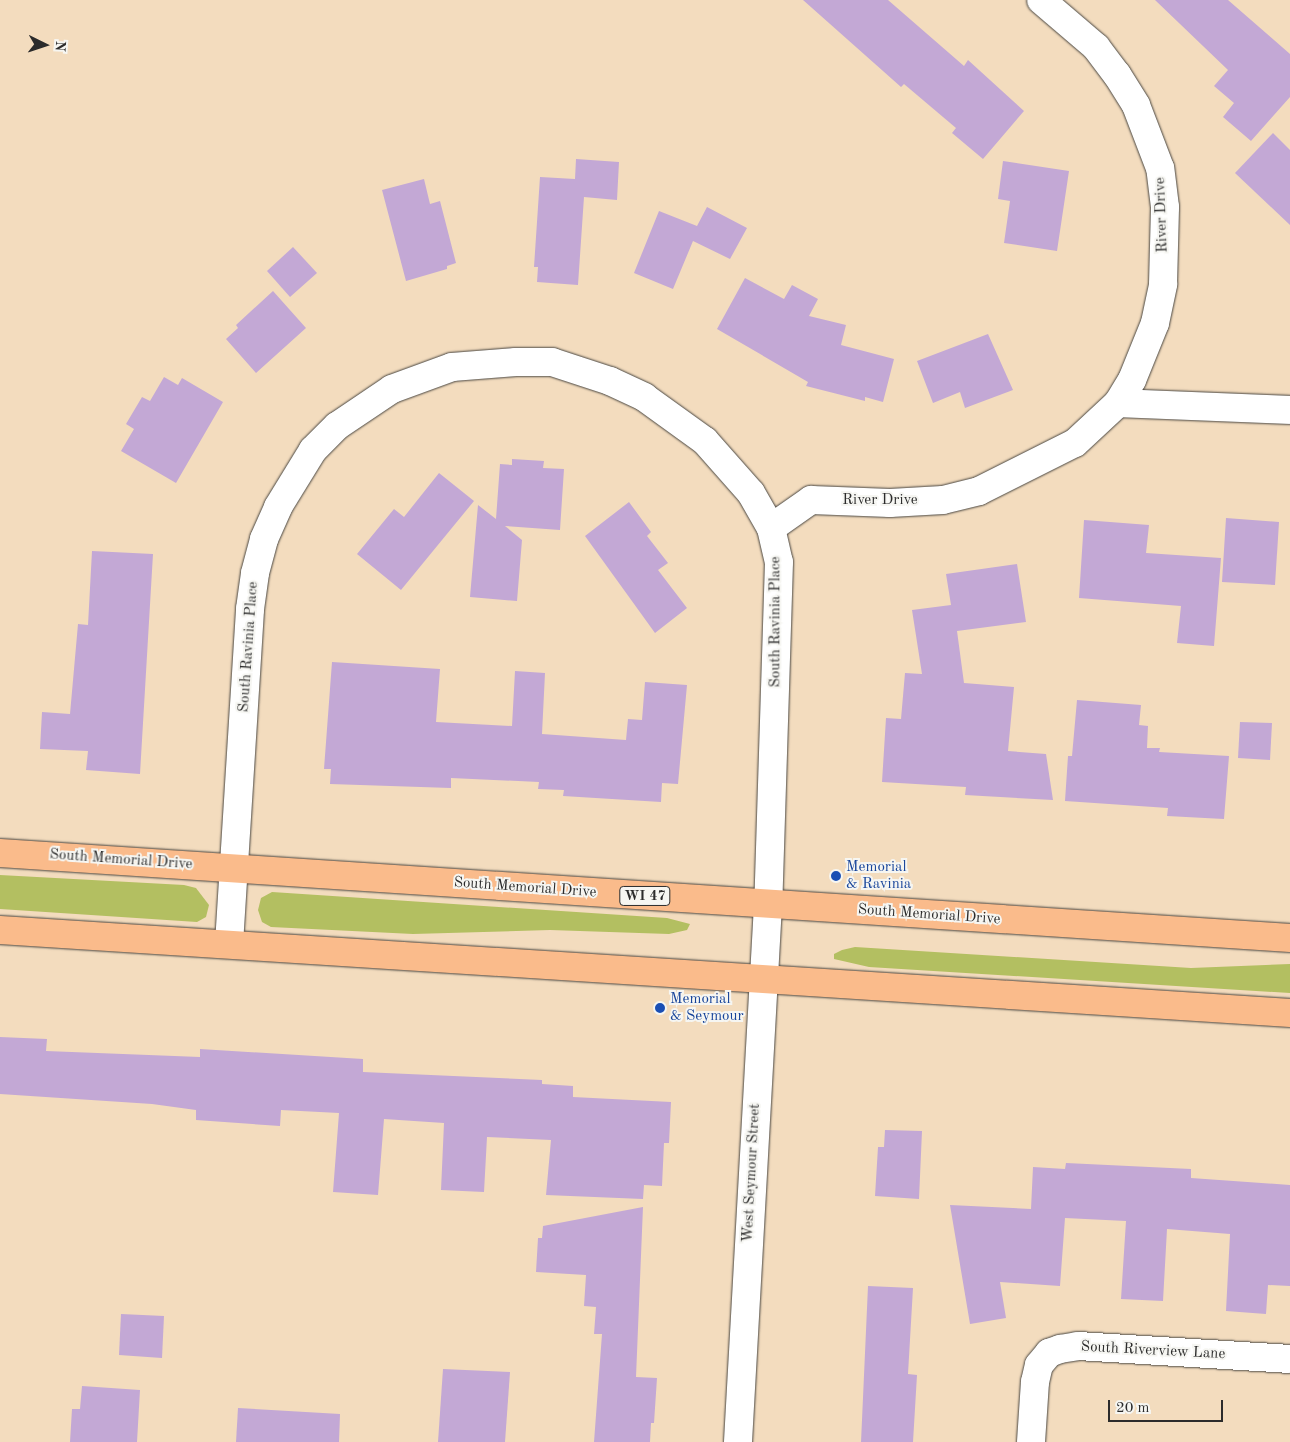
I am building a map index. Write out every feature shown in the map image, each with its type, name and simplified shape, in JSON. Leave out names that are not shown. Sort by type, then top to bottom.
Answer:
[{"type":"main road","name":"South Memorial Drive","points":[[0,853],[1290,938]]},
{"type":"main road","points":[[0,930],[1290,1012]]},
{"type":"street","name":"River Drive","points":[[771,528],[811,500],[890,503],[943,500],[979,491],[1075,444],[1118,402],[1143,357],[1155,323],[1163,284],[1165,207],[1160,168],[1136,105],[1117,75],[1096,47],[1041,0]]},
{"type":"street","name":"South Ravinia Place","points":[[229,944],[250,609],[264,539],[297,473],[313,450],[338,426],[377,398],[410,382],[452,367],[552,362],[584,370],[644,397],[705,441],[751,493],[771,528],[779,562],[768,905]]},
{"type":"street","points":[[1118,402],[1290,410]]},
{"type":"street","name":"West Seymour Street","points":[[738,1442],[768,905]]},
{"type":"street","name":"South Riverview Lane","points":[[1031,1442],[1039,1365],[1049,1353],[1060,1349],[1078,1346],[1290,1359]]},
{"type":"green space","points":[[0,875],[184,885],[196,888],[209,905],[206,917],[197,922],[0,909]]},
{"type":"green space","points":[[272,892],[667,918],[690,924],[687,930],[669,934],[550,930],[413,934],[271,927],[262,922],[258,910],[261,898]]},
{"type":"green space","points":[[855,947],[1191,968],[1290,964],[1290,993],[869,967],[834,959],[834,954]]},
{"type":"building","points":[[803,0],[888,0],[964,66],[968,60],[1024,111],[983,159],[952,133],[956,128],[904,84],[901,87]]},
{"type":"building","points":[[1155,0],[1228,0],[1290,54],[1290,97],[1251,141],[1223,117],[1234,103],[1214,86],[1228,70]]},
{"type":"building","points":[[1273,133],[1290,150],[1290,225],[1235,173]]},
{"type":"building","points":[[576,159],[619,162],[617,200],[584,197],[578,285],[537,282],[538,267],[534,267],[540,177],[575,179]]},
{"type":"building","points":[[1003,161],[1069,171],[1057,251],[1004,243],[1010,201],[998,199]]},
{"type":"building","points":[[424,179],[430,204],[440,201],[456,263],[447,266],[447,269],[406,281],[382,190]]},
{"type":"building","points":[[707,207],[747,228],[730,259],[693,241],[673,289],[634,273],[659,211],[697,226]]},
{"type":"building","points":[[293,247],[317,273],[290,297],[267,271]]},
{"type":"building","points":[[745,278],[784,299],[792,285],[818,299],[809,316],[846,325],[841,345],[894,359],[883,402],[865,397],[865,401],[806,386],[808,382],[717,329]]},
{"type":"building","points":[[273,291],[306,328],[256,373],[226,339],[238,328],[236,325]]},
{"type":"building","points":[[988,334],[1013,390],[965,408],[960,392],[933,403],[917,361]]},
{"type":"building","points":[[164,377],[178,385],[182,378],[223,402],[176,483],[121,451],[134,429],[126,424],[142,397],[150,401]]},
{"type":"building","points":[[512,459],[544,461],[543,468],[564,469],[560,530],[505,526],[522,540],[517,601],[470,597],[478,505],[496,519],[500,464],[512,465]]},
{"type":"building","points":[[439,473],[474,501],[401,590],[357,554],[394,509],[404,517]]},
{"type":"building","points":[[629,502],[651,532],[647,536],[668,563],[658,570],[687,608],[655,633],[585,536]]},
{"type":"building","points":[[1226,518],[1279,522],[1275,585],[1222,582]]},
{"type":"building","points":[[1084,520],[1149,525],[1146,553],[1221,558],[1214,646],[1177,643],[1181,606],[1079,598]]},
{"type":"building","points":[[92,551],[153,554],[140,774],[86,770],[88,751],[40,749],[42,712],[70,714],[78,624],[88,625]]},
{"type":"building","points":[[1017,564],[1026,622],[957,631],[964,683],[1014,687],[1008,751],[1046,754],[1053,800],[965,795],[966,787],[882,782],[886,718],[901,719],[905,673],[922,674],[912,610],[951,605],[946,574]]},
{"type":"building","points":[[332,662],[440,669],[436,722],[512,726],[515,671],[545,673],[542,734],[626,740],[628,719],[642,720],[645,682],[687,685],[678,784],[662,783],[661,802],[563,796],[564,790],[538,789],[539,782],[451,778],[451,788],[330,784],[331,769],[324,769]]},
{"type":"building","points":[[1077,700],[1141,705],[1139,725],[1148,726],[1147,748],[1160,748],[1159,752],[1229,756],[1224,819],[1167,816],[1168,808],[1065,801],[1068,756],[1072,756]]},
{"type":"building","points":[[1240,722],[1272,723],[1270,760],[1238,758]]},
{"type":"building","points":[[0,1037],[47,1039],[46,1051],[200,1057],[200,1049],[363,1059],[363,1072],[542,1080],[542,1084],[573,1086],[573,1097],[671,1102],[669,1143],[664,1143],[662,1186],[644,1185],[643,1199],[546,1195],[551,1140],[487,1137],[484,1192],[441,1190],[444,1123],[384,1119],[378,1195],[333,1192],[339,1113],[281,1110],[280,1126],[196,1120],[196,1110],[152,1104],[0,1094]]},
{"type":"building","points":[[885,1130],[922,1131],[919,1199],[875,1196],[878,1147],[884,1147]]},
{"type":"building","points":[[1066,1163],[1191,1169],[1191,1178],[1290,1185],[1290,1286],[1268,1285],[1266,1314],[1226,1311],[1230,1234],[1167,1229],[1163,1301],[1121,1299],[1126,1221],[1065,1218],[1060,1286],[1000,1282],[1006,1318],[970,1324],[950,1205],[1031,1209],[1033,1167],[1065,1169]]},
{"type":"building","points":[[643,1207],[636,1377],[657,1378],[654,1423],[651,1423],[650,1442],[594,1442],[602,1334],[594,1334],[596,1307],[584,1306],[586,1275],[536,1272],[538,1238],[542,1238],[543,1226]]},
{"type":"building","points":[[868,1286],[913,1288],[908,1374],[917,1375],[913,1442],[861,1442]]},
{"type":"building","points":[[121,1314],[164,1316],[162,1358],[119,1355]]},
{"type":"building","points":[[443,1369],[510,1372],[505,1442],[438,1442]]},
{"type":"building","points":[[82,1386],[140,1390],[137,1442],[70,1442],[72,1409],[80,1409]]},
{"type":"building","points":[[238,1408],[340,1414],[339,1442],[236,1442]]},
{"type":"place","name":"Memorial & Ravinia","points":[[836,876]]},
{"type":"place","name":"Memorial & Seymour","points":[[660,1008]]}]
